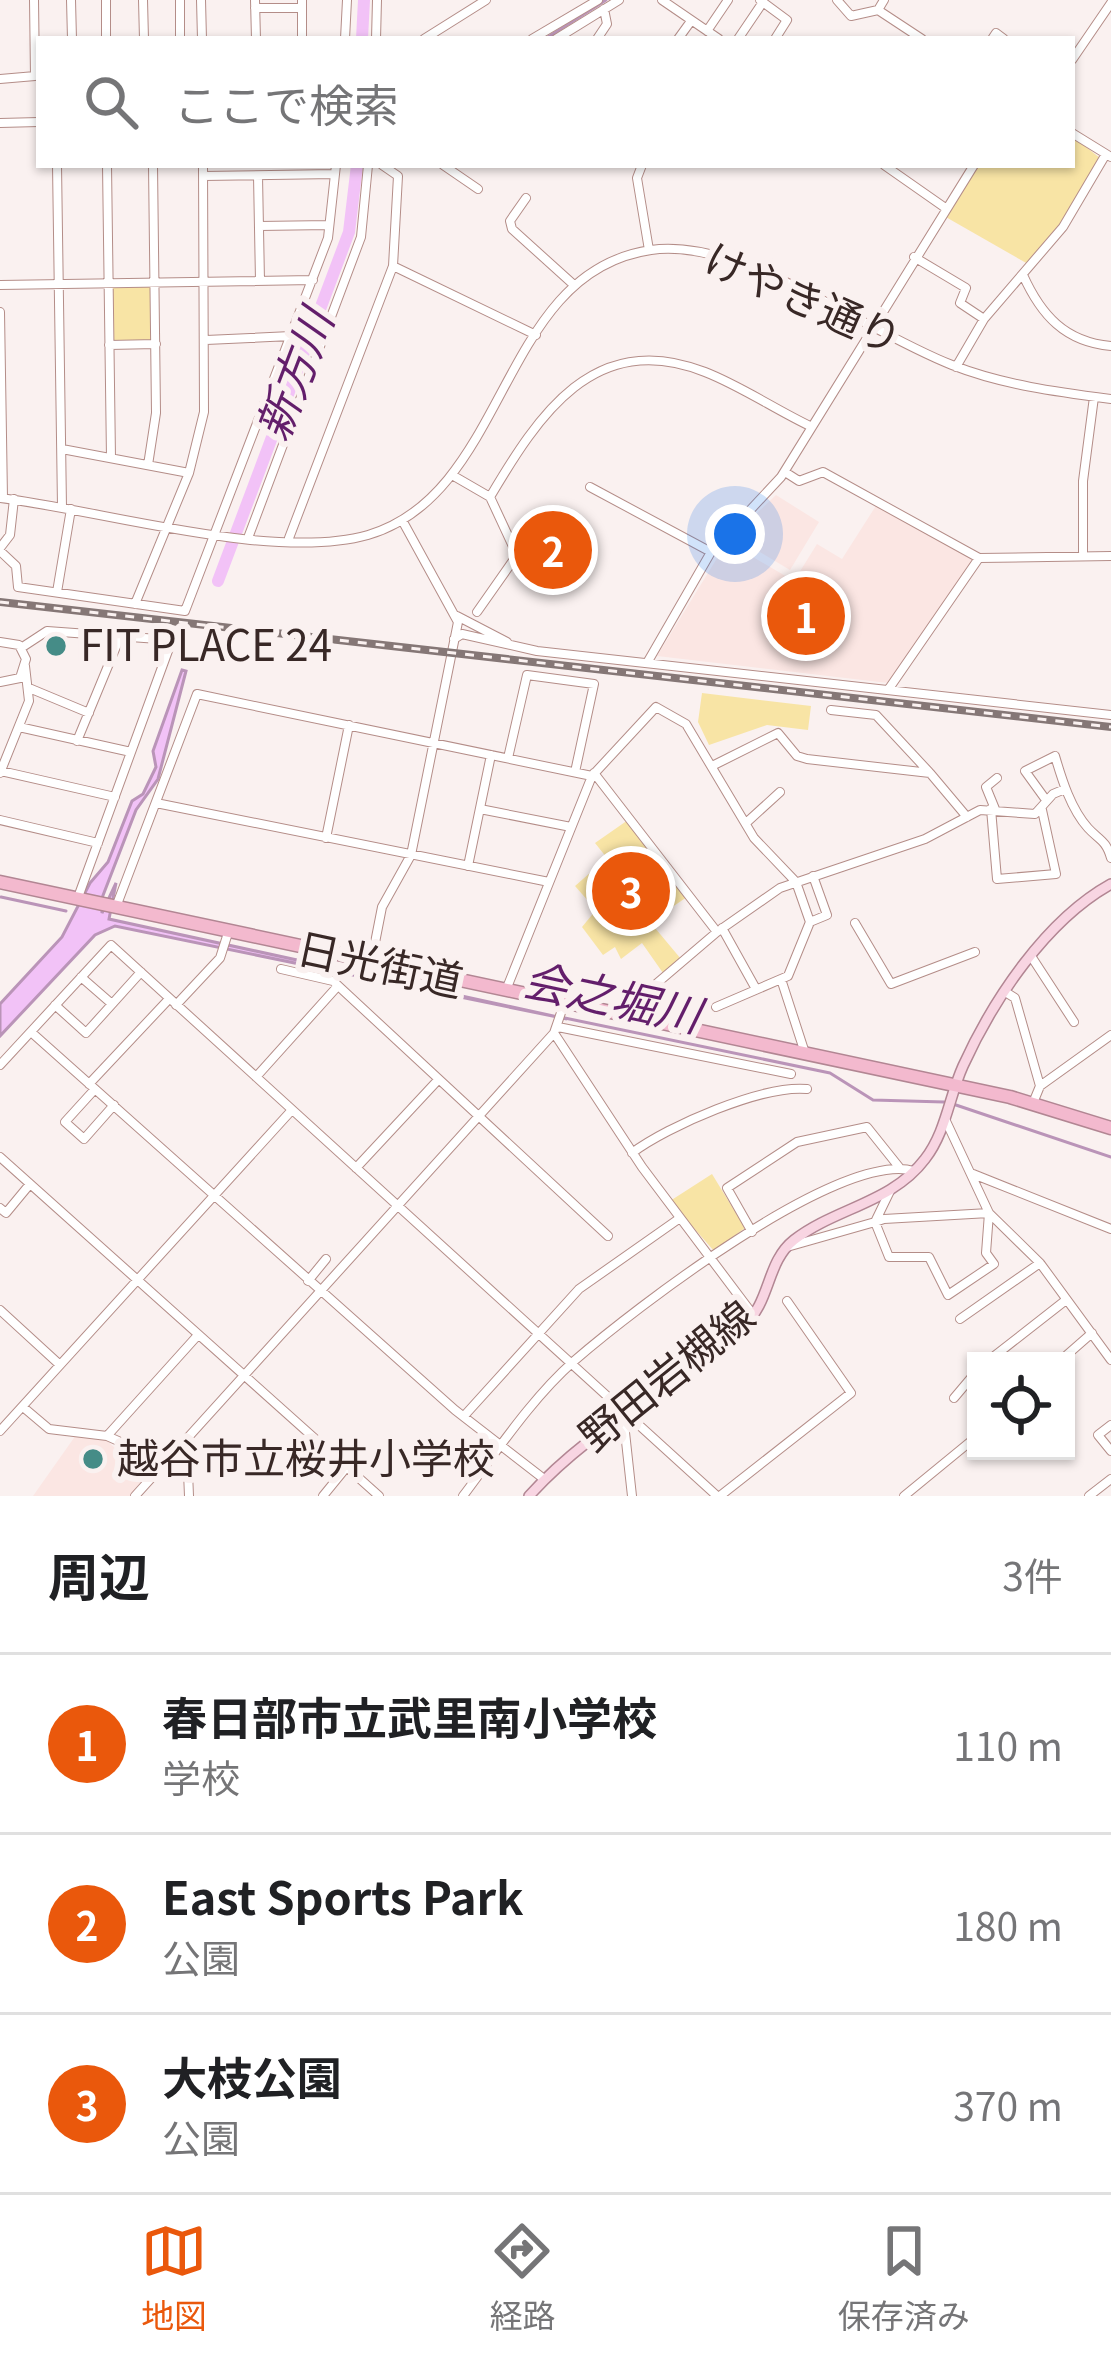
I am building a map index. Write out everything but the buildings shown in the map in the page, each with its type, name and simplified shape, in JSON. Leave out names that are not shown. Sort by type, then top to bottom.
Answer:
[{"type":"highway","name":"日光街道","points":[[0,882],[114,909],[225,943],[371,963],[563,1008],[806,1053],[949,1103],[1033,1103],[1111,1128]]},
{"type":"main road","points":[[785,1248],[809,1230],[890,1191],[915,1171],[1031,956],[1111,884]]},
{"type":"main road","name":"野田岩槻線","points":[[529,1496],[622,1412],[754,1316],[785,1248]]},
{"type":"street","points":[[0,79],[35,76],[34,0]]},
{"type":"street","points":[[70,0],[71,36]]},
{"type":"street","points":[[106,0],[106,36]]},
{"type":"street","points":[[143,0],[144,36]]},
{"type":"street","points":[[180,0],[180,36]]},
{"type":"street","points":[[201,0],[202,36]]},
{"type":"street","points":[[345,36],[346,0]]},
{"type":"street","points":[[376,36],[377,0]]},
{"type":"street","points":[[429,36],[486,0]]},
{"type":"street","points":[[537,36],[597,3],[619,0]]},
{"type":"street","points":[[662,0],[714,36]]},
{"type":"street","points":[[707,31],[728,0]]},
{"type":"street","points":[[837,0],[850,16],[878,10],[917,36]]},
{"type":"street","points":[[878,10],[884,0]]},
{"type":"street","points":[[739,36],[761,1],[788,20],[777,36]]},
{"type":"street","points":[[560,36],[597,3]]},
{"type":"street","points":[[597,3],[608,24],[599,36]]},
{"type":"street","points":[[1075,56],[1111,3]]},
{"type":"street","points":[[256,36],[255,4],[302,4],[302,36]]},
{"type":"street","points":[[681,36],[691,21]]},
{"type":"street","points":[[0,123],[36,122]]},
{"type":"street","points":[[956,367],[983,319],[1064,227],[1108,155],[1075,135]]},
{"type":"street","points":[[57,168],[66,508],[57,592]]},
{"type":"street","points":[[107,168],[111,458]]},
{"type":"street","points":[[148,465],[156,412],[153,168]]},
{"type":"street","points":[[245,538],[362,238],[368,168]]},
{"type":"street","points":[[288,539],[392,266],[398,176],[386,168]]},
{"type":"street","points":[[447,168],[478,189]]},
{"type":"street","points":[[461,178],[468,168]]},
{"type":"street","points":[[641,168],[637,178],[649,250]]},
{"type":"street","points":[[888,168],[944,207]]},
{"type":"street","points":[[646,663],[711,552],[769,496],[785,472],[972,168]]},
{"type":"street","points":[[0,312],[1,438],[10,535],[0,550],[16,566],[18,587],[57,592],[135,604],[184,611],[219,535],[313,280],[330,225],[336,170],[258,176],[203,170],[204,412],[189,473],[135,604]]},
{"type":"street","points":[[258,176],[260,281]]},
{"type":"street","points":[[526,198],[510,221],[512,229],[574,285]]},
{"type":"street","points":[[259,226],[330,225]]},
{"type":"street","name":"けやき通り","points":[[402,520],[452,476],[536,334],[574,285],[613,261],[649,250],[694,249],[727,256],[956,367],[1023,387],[1111,400]]},
{"type":"street","points":[[914,257],[967,288],[960,303],[983,319]]},
{"type":"street","points":[[392,266],[536,334]]},
{"type":"street","points":[[1023,275],[1042,313],[1063,332],[1111,346]]},
{"type":"street","points":[[0,285],[313,280]]},
{"type":"street","points":[[206,340],[291,336]]},
{"type":"street","points":[[110,345],[155,344]]},
{"type":"street","points":[[490,497],[546,409],[566,390],[617,367],[652,362],[705,372],[812,427]]},
{"type":"street","points":[[1083,552],[1082,481],[1094,397]]},
{"type":"street","points":[[62,449],[189,473]]},
{"type":"street","points":[[785,472],[800,481],[824,472],[980,558],[1083,552],[1111,556]]},
{"type":"street","points":[[452,476],[490,497],[517,555],[477,611]]},
{"type":"street","points":[[590,488],[711,552]]},
{"type":"street","points":[[5,498],[245,538],[350,538],[402,520],[457,616],[519,648]]},
{"type":"street","points":[[888,690],[980,558]]},
{"type":"street","points":[[371,963],[382,907],[411,855],[457,616]]},
{"type":"street","points":[[0,642],[21,648],[47,631],[172,640],[78,902]]},
{"type":"street","points":[[454,639],[462,634],[519,648],[1111,715]]},
{"type":"street","points":[[77,741],[120,637]]},
{"type":"street","points":[[21,648],[28,688],[19,728],[0,772],[116,797]]},
{"type":"street","points":[[0,682],[14,682],[25,666]]},
{"type":"street","points":[[508,758],[527,675],[594,684],[574,772]]},
{"type":"street","points":[[28,688],[88,713]]},
{"type":"street","points":[[114,909],[197,694],[593,774],[720,930],[756,989]]},
{"type":"street","points":[[505,992],[593,774],[656,706],[680,718],[746,824],[796,882],[810,922],[788,976],[716,1007]]},
{"type":"street","points":[[831,710],[876,715],[967,817]]},
{"type":"street","points":[[326,838],[349,725]]},
{"type":"street","points":[[19,728],[131,752]]},
{"type":"street","points":[[712,766],[778,733],[797,756],[807,759],[930,772]]},
{"type":"street","points":[[468,866],[491,755]]},
{"type":"street","points":[[997,778],[986,787],[993,809],[997,879],[1056,874],[1044,805],[1025,770],[1055,756],[1065,789],[1089,829],[1105,840],[1111,858]]},
{"type":"street","points":[[621,1016],[629,1002],[720,930],[796,882],[926,839],[967,817],[993,809],[1044,805],[1065,789]]},
{"type":"street","points":[[746,824],[780,792]]},
{"type":"street","points":[[156,803],[549,882]]},
{"type":"street","points":[[480,809],[571,827]]},
{"type":"street","points":[[0,820],[98,843]]},
{"type":"street","points":[[810,922],[827,915],[813,876]]},
{"type":"street","points":[[855,922],[891,984],[975,952]]},
{"type":"street","points":[[114,1106],[84,1139],[65,1122],[92,1086],[225,943]]},
{"type":"street","points":[[0,1065],[110,945],[718,1496],[851,1393],[787,1300]]},
{"type":"street","points":[[1031,956],[1074,1022]]},
{"type":"street","points":[[281,969],[327,979],[608,1236]]},
{"type":"street","points":[[55,1005],[86,1033],[141,972]]},
{"type":"street","points":[[81,977],[112,1004]]},
{"type":"street","points":[[781,979],[806,1053]]},
{"type":"street","points":[[256,1077],[336,988]]},
{"type":"street","points":[[1007,993],[1015,998],[1040,1086]]},
{"type":"street","points":[[135,1496],[557,1028],[563,1008]]},
{"type":"street","points":[[557,1028],[791,1074]]},
{"type":"street","points":[[557,1028],[632,1153],[754,1316]]},
{"type":"street","points":[[31,1032],[318,1290],[544,1479]]},
{"type":"street","points":[[1033,1103],[1040,1086],[1111,1035]]},
{"type":"street","points":[[726,1059],[730,1042]]},
{"type":"street","points":[[356,1168],[438,1080]]},
{"type":"street","points":[[632,1153],[701,1117],[789,1088],[807,1089]]},
{"type":"street","points":[[949,1103],[988,1213],[1040,1263],[1111,1360]]},
{"type":"street","points":[[0,1432],[291,1111]]},
{"type":"street","points":[[752,1232],[727,1188],[797,1142],[867,1127],[899,1167]]},
{"type":"street","points":[[0,1156],[379,1496]]},
{"type":"street","points":[[463,1496],[572,1363],[711,1256],[837,1183],[899,1167],[915,1171]]},
{"type":"street","points":[[971,1173],[1111,1228]]},
{"type":"street","points":[[0,1208],[5,1213],[30,1184]]},
{"type":"street","points":[[890,1191],[875,1222],[889,1257],[929,1257],[948,1295],[994,1264],[986,1253],[988,1213]]},
{"type":"street","points":[[785,1248],[875,1222],[988,1213]]},
{"type":"street","points":[[464,1416],[579,1289],[680,1218]]},
{"type":"street","points":[[308,1281],[326,1259]]},
{"type":"street","points":[[960,1319],[1040,1263]]},
{"type":"street","points":[[1000,1352],[1066,1300]]},
{"type":"street","points":[[0,1310],[60,1365]]},
{"type":"street","points":[[1070,1352],[1092,1333]]},
{"type":"street","points":[[107,1436],[198,1335]]},
{"type":"street","points":[[955,1398],[967,1383]]},
{"type":"street","points":[[23,1407],[49,1429],[107,1436],[190,1474],[189,1496]]},
{"type":"street","points":[[622,1412],[632,1496]]},
{"type":"street","points":[[1111,1425],[1098,1435],[1111,1451]]},
{"type":"street","points":[[904,1496],[967,1444]]},
{"type":"street","points":[[323,1496],[346,1469]]},
{"type":"street","points":[[1089,1496],[1111,1479]]},
{"type":"shaded area","points":[[1075,138],[1100,158],[1052,237],[1028,264],[944,216],[978,168],[1075,168]]},
{"type":"shaded area","points":[[152,286],[153,342],[113,343],[112,287]]},
{"type":"shaded area","points":[[776,495],[819,522],[790,570],[733,536]]},
{"type":"shaded area","points":[[879,501],[973,560],[888,683],[657,656],[727,542],[794,581],[817,544],[842,559]]},
{"type":"shaded area","points":[[546,522],[579,544],[561,577],[526,557]]},
{"type":"shaded area","points":[[182,670],[186,671],[158,779],[136,810],[102,898],[102,913],[116,883],[109,919],[567,1019],[115,926],[95,935],[0,1036],[0,1004],[62,937],[90,883],[108,862],[132,801],[143,794],[156,767],[153,751]]},
{"type":"shaded area","points":[[702,693],[811,706],[808,730],[767,725],[709,745],[698,722]]},
{"type":"shaded area","points":[[628,820],[687,897],[650,922],[681,959],[663,973],[642,943],[621,959],[615,947],[603,955],[582,927],[596,910],[575,886],[607,858],[595,843]]},
{"type":"shaded area","points":[[712,1174],[745,1228],[714,1251],[670,1201]]},
{"type":"shaded area","name":"越谷市立桜井小学校","points":[[76,1435],[106,1440],[148,1477],[131,1496],[33,1496]]},
{"type":"waterway","name":"新方川","points":[[362,36],[364,0]]},
{"type":"waterway","points":[[550,36],[606,0]]},
{"type":"waterway","name":"新方川","points":[[218,581],[349,232],[357,168]]},
{"type":"waterway","points":[[1,897],[66,911]]},
{"type":"waterway","name":"会之堀川","points":[[560,1017],[830,1073],[873,1100],[944,1102]]},
{"type":"waterway","name":"会之堀川","points":[[953,1104],[1111,1157]]},
{"type":"railway","points":[[0,602],[1111,727]]},
{"type":"place","name":"East Sports Park","points":[[553,550]]},
{"type":"place","name":"春日部市立武里南小学校","points":[[806,616]]},
{"type":"place","name":"FIT PLACE 24","points":[[56,646]]},
{"type":"place","name":"大枝公園","points":[[631,891]]},
{"type":"place","name":"越谷市立桜井小学校","points":[[93,1459]]}]
